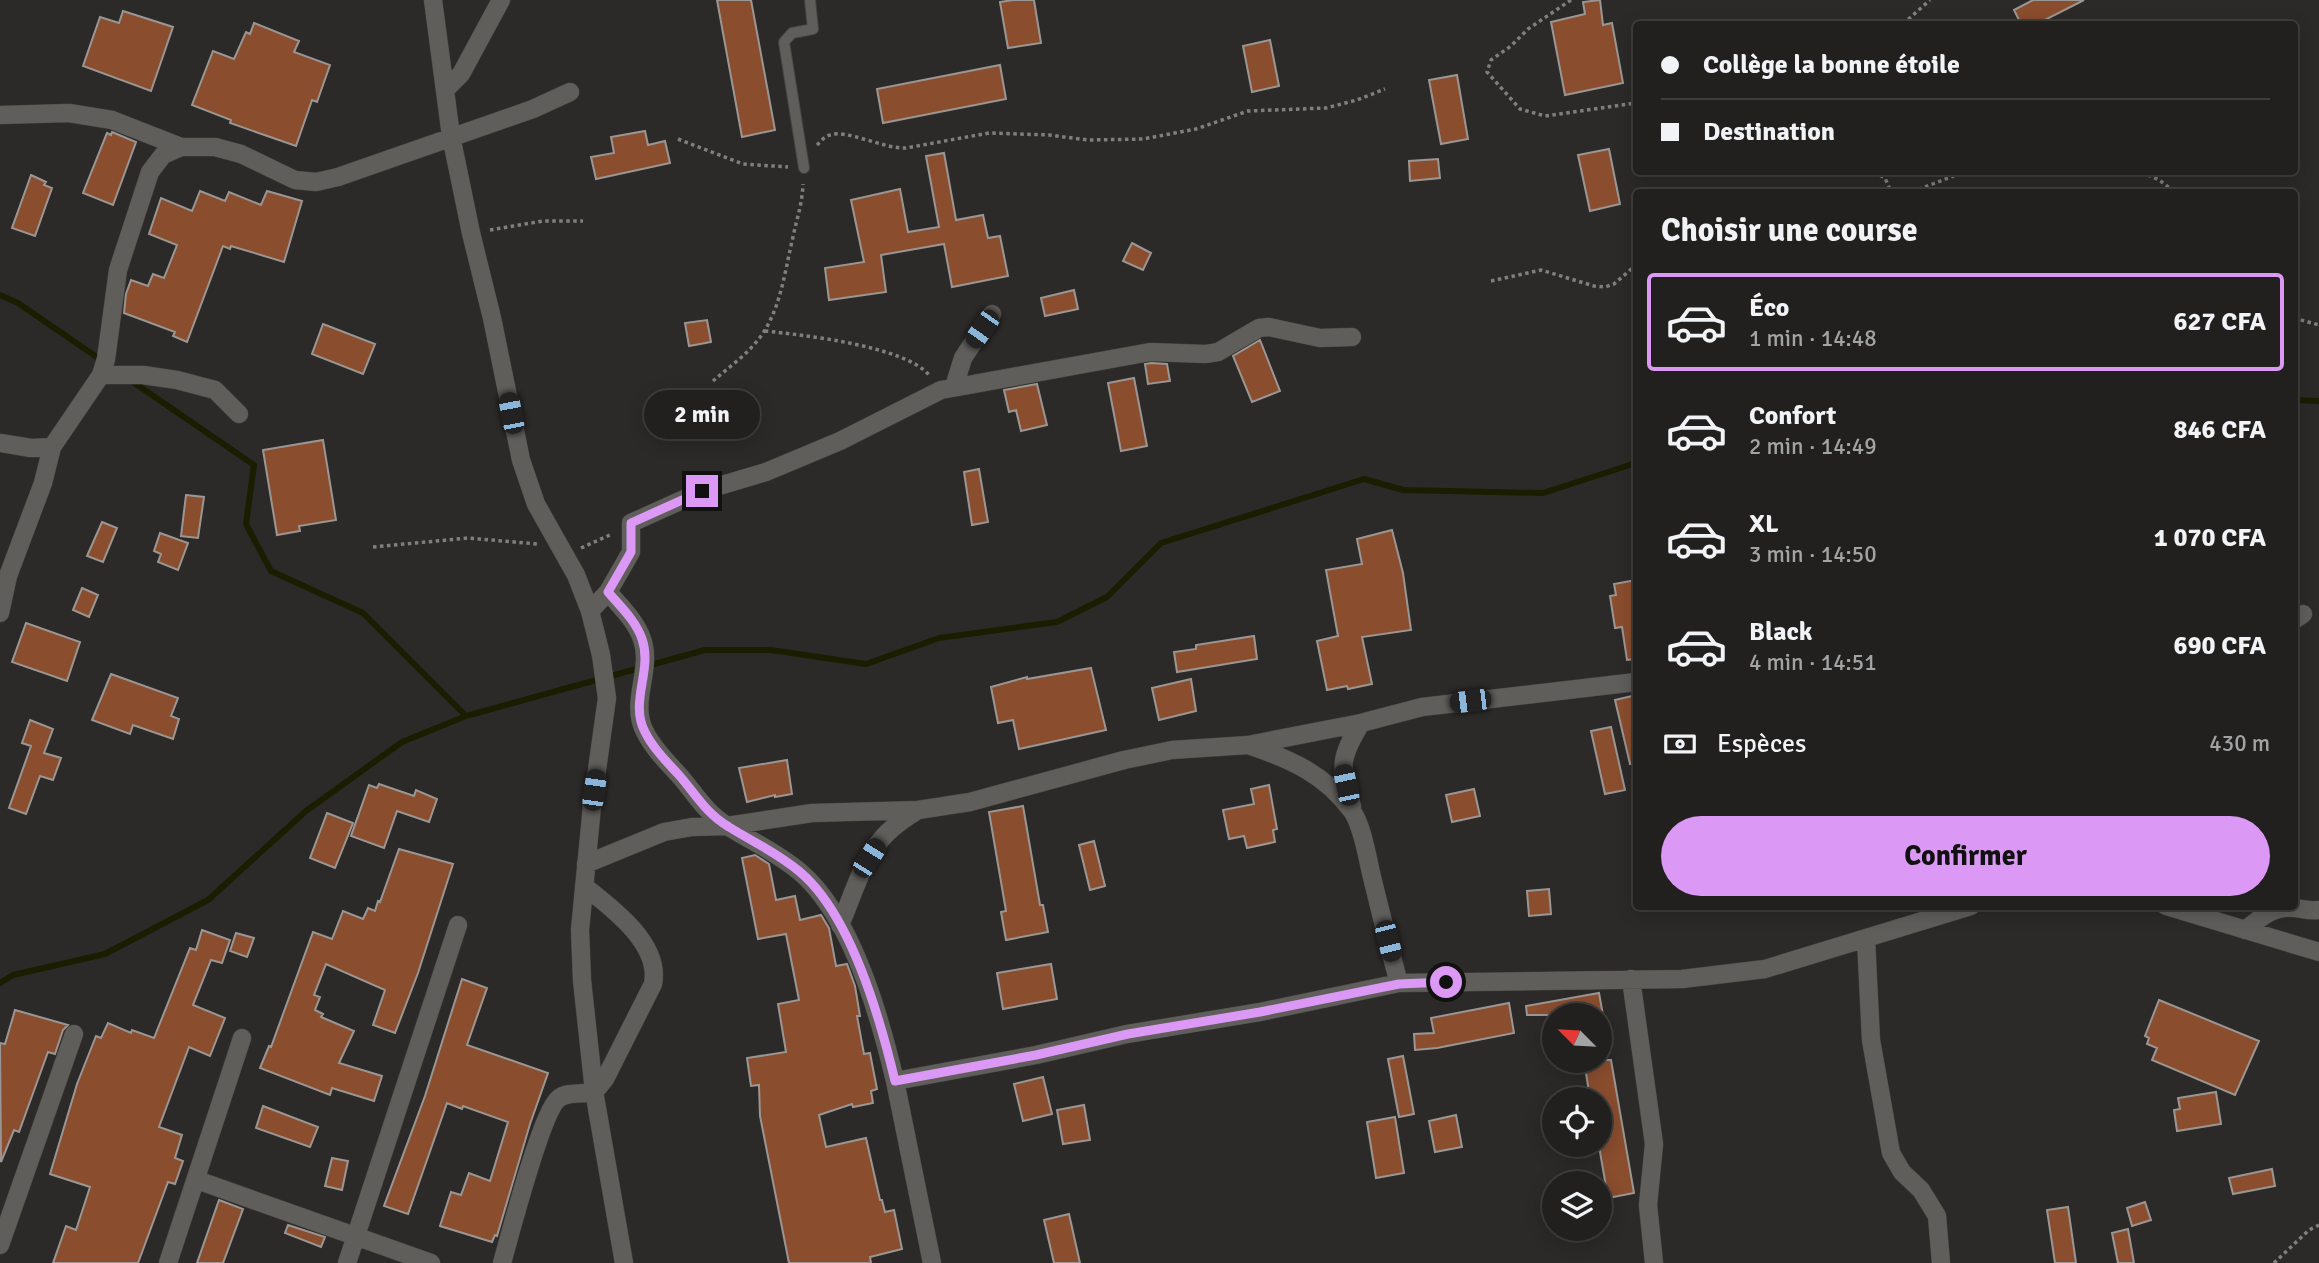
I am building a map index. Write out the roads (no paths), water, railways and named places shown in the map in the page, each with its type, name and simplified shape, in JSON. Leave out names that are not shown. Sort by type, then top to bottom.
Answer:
[{"type":"street","points":[[445,90],[461,74],[501,0]]},
{"type":"street","points":[[433,1],[452,136],[521,460],[536,504],[576,575],[590,611],[601,655],[607,698],[580,930],[582,980],[594,1091],[624,1263]]},
{"type":"street","points":[[0,115],[69,113],[112,120],[181,147],[215,147],[241,154],[295,180],[316,182],[338,177],[533,109],[570,92]]},
{"type":"street","points":[[0,613],[8,576],[43,483],[52,447],[101,375],[106,359],[118,270],[150,172],[163,155],[181,147]]},
{"type":"street","points":[[948,388],[963,358],[992,314]]},
{"type":"street","points":[[590,611],[608,592],[631,552],[631,523],[702,491],[766,472],[827,447],[948,388],[1150,352],[1206,355],[1218,352],[1259,328],[1269,327],[1320,338],[1352,337]]},
{"type":"street","points":[[101,375],[143,375],[215,390],[239,414]]},
{"type":"street","points":[[0,443],[31,448],[52,447]]},
{"type":"street","points":[[608,592],[633,622],[642,638],[646,657],[640,685],[639,711],[643,730],[652,745],[703,808],[727,826],[773,851],[801,872],[820,892],[840,925],[872,995],[895,1081],[932,1263]]},
{"type":"street","points":[[586,864],[664,832],[692,827],[727,826],[812,813],[918,810],[970,802],[1124,760],[1172,750],[1248,745],[1361,723],[1422,707],[1633,682]]},
{"type":"street","points":[[1361,723],[1345,750],[1342,770],[1399,984]]},
{"type":"street","points":[[1248,745],[1290,759],[1310,771],[1332,788],[1354,813]]},
{"type":"street","points":[[840,925],[869,858],[880,841],[898,823],[918,810]]},
{"type":"street","points":[[502,1263],[529,1170],[557,1100],[569,1094],[594,1091],[605,1079],[653,984],[653,960],[627,922],[584,886]]},
{"type":"street","points":[[2298,909],[2311,912],[2319,910]]},
{"type":"street","points":[[895,1081],[1036,1055],[1128,1034],[1260,1012],[1399,984],[1682,979],[1765,969],[1958,910]]},
{"type":"street","points":[[2179,910],[2319,952]]},
{"type":"street","points":[[2245,930],[2268,913],[2277,910]]},
{"type":"street","points":[[347,1263],[458,925]]},
{"type":"street","points":[[1866,939],[1871,1041],[1891,1153],[1902,1172],[1921,1190],[1937,1216],[1941,1263]]},
{"type":"street","points":[[1632,979],[1654,1144],[1648,1205],[1654,1263]]},
{"type":"street","points":[[0,1245],[74,1034]]},
{"type":"street","points":[[168,1263],[242,1038]]},
{"type":"street","points":[[197,1180],[431,1263]]},
{"type":"lane","points":[[804,168],[784,42],[792,33],[813,29],[810,0]]},
{"type":"waterway","points":[[0,295],[18,303],[104,362]]},
{"type":"waterway","points":[[130,380],[254,465],[246,524],[271,571],[363,613],[466,716]]},
{"type":"waterway","points":[[2298,400],[2319,401]]},
{"type":"waterway","points":[[0,983],[13,975],[105,954],[208,900],[306,811],[402,742],[466,716],[705,650],[771,650],[866,664],[939,638],[1057,622],[1107,597],[1161,543],[1364,479],[1403,490],[1543,493],[1633,464]]}]
